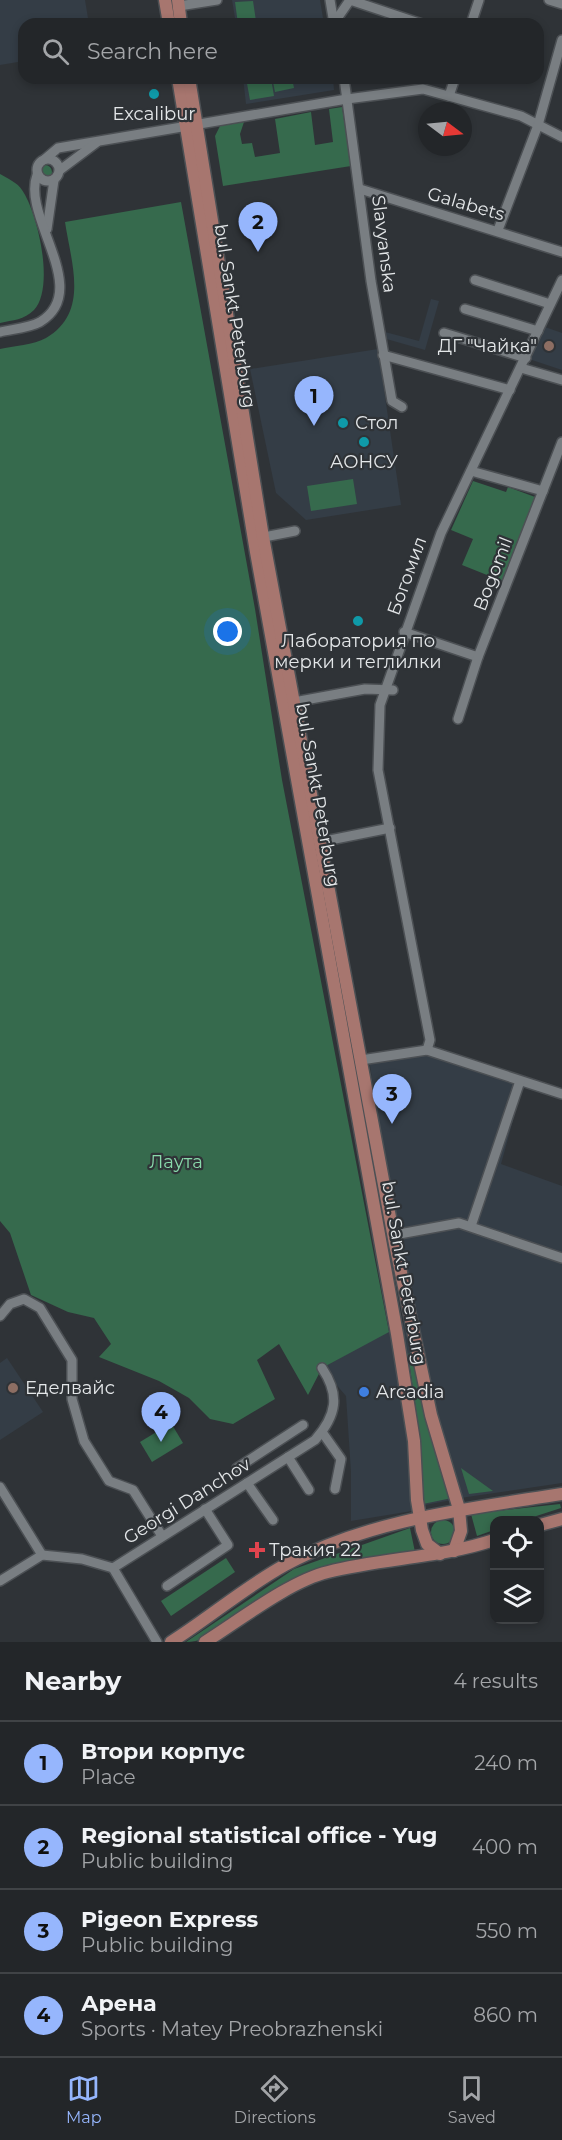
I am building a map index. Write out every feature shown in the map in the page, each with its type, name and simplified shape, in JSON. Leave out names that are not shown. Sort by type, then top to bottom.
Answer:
[{"type":"main road","points":[[165,0],[168,18]]},
{"type":"main road","points":[[178,3],[180,18]]},
{"type":"main road","name":"bul. Sankt Peterburg","points":[[180,84],[191,125],[258,538],[397,1334],[412,1430],[424,1538],[440,1554]]},
{"type":"main road","name":"bul. Sankt Peterburg","points":[[189,84],[191,125]]},
{"type":"main road","name":"bul. Sankt Peterburg","points":[[258,538],[294,702],[394,1235],[431,1415],[459,1509],[461,1531],[454,1551]]},
{"type":"main road","points":[[171,1642],[283,1566],[368,1531],[459,1509],[562,1494]]},
{"type":"main road","points":[[544,1524],[562,1518]]},
{"type":"main road","points":[[206,1642],[301,1582],[328,1572],[440,1554],[490,1541]]},
{"type":"street","points":[[178,3],[217,0]]},
{"type":"street","points":[[330,0],[333,18]]},
{"type":"street","points":[[338,18],[350,0],[404,18]]},
{"type":"street","points":[[473,18],[479,0]]},
{"type":"street","points":[[549,0],[562,4]]},
{"type":"street","points":[[498,230],[538,125],[559,59],[562,40]]},
{"type":"street","name":"Slavyanska","points":[[345,84],[383,355],[392,401],[402,407]]},
{"type":"street","points":[[449,96],[452,84]]},
{"type":"street","points":[[0,332],[42,321],[56,304],[59,282],[46,231],[34,198],[38,164],[58,148],[347,99],[423,89],[521,116],[562,138]]},
{"type":"street","points":[[46,231],[54,180],[60,170],[98,142]]},
{"type":"street","points":[[45,159],[55,161],[60,170]]},
{"type":"street","points":[[38,175],[44,181],[54,180]]},
{"type":"street","name":"Galabets","points":[[360,189],[455,215],[562,252]]},
{"type":"street","points":[[476,280],[550,304]]},
{"type":"street","points":[[427,1050],[429,1040],[378,770],[380,705],[389,690],[404,632],[441,533],[562,280]]},
{"type":"street","points":[[465,309],[538,330]]},
{"type":"street","points":[[444,333],[526,358]]},
{"type":"street","points":[[383,355],[510,390]]},
{"type":"street","points":[[521,368],[562,380]]},
{"type":"street","name":"Bogomil","points":[[458,719],[478,657],[562,442]]},
{"type":"street","points":[[471,471],[543,491]]},
{"type":"street","points":[[258,538],[295,531]]},
{"type":"street","points":[[404,632],[478,657]]},
{"type":"street","points":[[294,702],[365,689],[389,690]]},
{"type":"street","points":[[320,842],[390,828]]},
{"type":"street","points":[[361,1060],[427,1050],[562,1094]]},
{"type":"street","points":[[471,1226],[520,1081]]},
{"type":"street","points":[[394,1235],[459,1223],[562,1258]]},
{"type":"street","points":[[0,1316],[10,1304],[24,1299],[40,1308],[72,1360],[72,1399],[84,1441],[110,1481],[133,1490],[162,1536]]},
{"type":"street","points":[[322,1368],[332,1383],[335,1398],[332,1413],[322,1432],[341,1459],[335,1489]]},
{"type":"street","points":[[237,1468],[303,1425]]},
{"type":"street","name":"Georgi Danchov","points":[[42,1555],[82,1559],[113,1568],[288,1457],[322,1432]]},
{"type":"street","points":[[288,1457],[309,1490]]},
{"type":"street","points":[[247,1482],[273,1520]]},
{"type":"street","points":[[0,1487],[42,1555],[0,1581]]},
{"type":"street","points":[[167,1586],[228,1545],[205,1509]]},
{"type":"street","points":[[113,1568],[157,1642]]},
{"type":"shaded area","points":[[0,0],[85,0],[88,18],[18,18],[18,62],[0,65]]},
{"type":"shaded area","points":[[232,0],[320,0],[323,18],[235,18]]},
{"type":"shaded area","points":[[244,84],[334,84],[334,90],[246,104]]},
{"type":"shaded area","points":[[431,299],[439,301],[425,350],[383,338],[385,332],[419,341]]},
{"type":"shaded area","name":"ДГ \"Чайка\"","points":[[545,327],[562,333],[562,370],[529,359]]},
{"type":"shaded area","points":[[378,349],[401,505],[306,520],[276,493],[250,369]]},
{"type":"shaded area","points":[[427,1050],[520,1081],[522,1088],[501,1164],[562,1186],[562,1483],[467,1497],[420,1506],[418,1510],[351,1521],[351,1472],[346,1396],[322,1368],[416,1315],[391,1204],[369,1059]]},
{"type":"shaded area","name":"Еделвайс","points":[[7,1358],[43,1412],[0,1440],[0,1363]]},
{"type":"green space","points":[[253,1],[256,18],[237,18],[235,2]]},
{"type":"green space","points":[[247,84],[272,84],[274,96],[250,100]]},
{"type":"green space","points":[[273,84],[293,84],[294,88],[275,92]]},
{"type":"green space","points":[[342,107],[351,166],[223,186],[215,136],[220,126],[244,122],[240,134],[242,144],[252,143],[255,157],[280,153],[275,119],[311,112],[315,145],[333,142],[329,109]]},
{"type":"green space","points":[[45,165],[50,167],[52,172],[50,177],[45,179],[40,177],[38,172],[40,167]]},
{"type":"green space","points":[[0,174],[18,185],[28,201],[34,215],[44,268],[40,299],[34,310],[22,318],[0,323]]},
{"type":"green space","name":"Лаута","points":[[181,202],[255,609],[282,780],[389,1332],[322,1368],[308,1395],[279,1344],[257,1360],[275,1399],[233,1424],[210,1419],[189,1398],[159,1381],[99,1357],[111,1344],[94,1318],[68,1312],[31,1295],[10,1233],[0,1221],[0,349],[30,344],[46,338],[60,327],[68,315],[73,301],[74,286],[65,222]]},
{"type":"green space","points":[[353,479],[357,504],[311,511],[307,486]]},
{"type":"green space","points":[[473,481],[506,492],[508,487],[535,497],[502,581],[462,565],[473,539],[451,530]]},
{"type":"green space","points":[[410,1353],[432,1437],[452,1498],[423,1504],[418,1423],[408,1354]]},
{"type":"green space","points":[[171,1423],[183,1443],[152,1462],[140,1442]]},
{"type":"green space","points":[[461,1468],[493,1491],[469,1494]]},
{"type":"green space","points":[[560,1504],[561,1508],[536,1516],[490,1516],[490,1531],[477,1536],[471,1514]]},
{"type":"green space","points":[[443,1520],[452,1523],[455,1532],[452,1541],[443,1544],[434,1541],[431,1532],[434,1523]]},
{"type":"green space","points":[[410,1528],[415,1552],[356,1566],[298,1585],[253,1607],[216,1633],[196,1641],[186,1642],[294,1569]]},
{"type":"green space","points":[[226,1558],[235,1572],[171,1616],[161,1601]]},
{"type":"place","name":"Excalibur","points":[[154,94]]},
{"type":"place","name":"Regional statistical office - Yug","points":[[258,252]]},
{"type":"place","name":"ДГ \"Чайка\"","points":[[549,346]]},
{"type":"place","name":"Стол","points":[[343,423]]},
{"type":"place","name":"Втори корпус","points":[[314,426]]},
{"type":"place","name":"АОНСУ","points":[[364,442]]},
{"type":"place","name":"Лаборатория по мерки и теглилки","points":[[358,621]]},
{"type":"place","name":"Pigeon Express","points":[[392,1124]]},
{"type":"place","name":"Еделвайс","points":[[13,1388]]},
{"type":"place","name":"Arcadia","points":[[364,1392]]},
{"type":"place","name":"Арена","points":[[161,1442]]},
{"type":"place","name":"Тракия 22","points":[[257,1550]]}]
